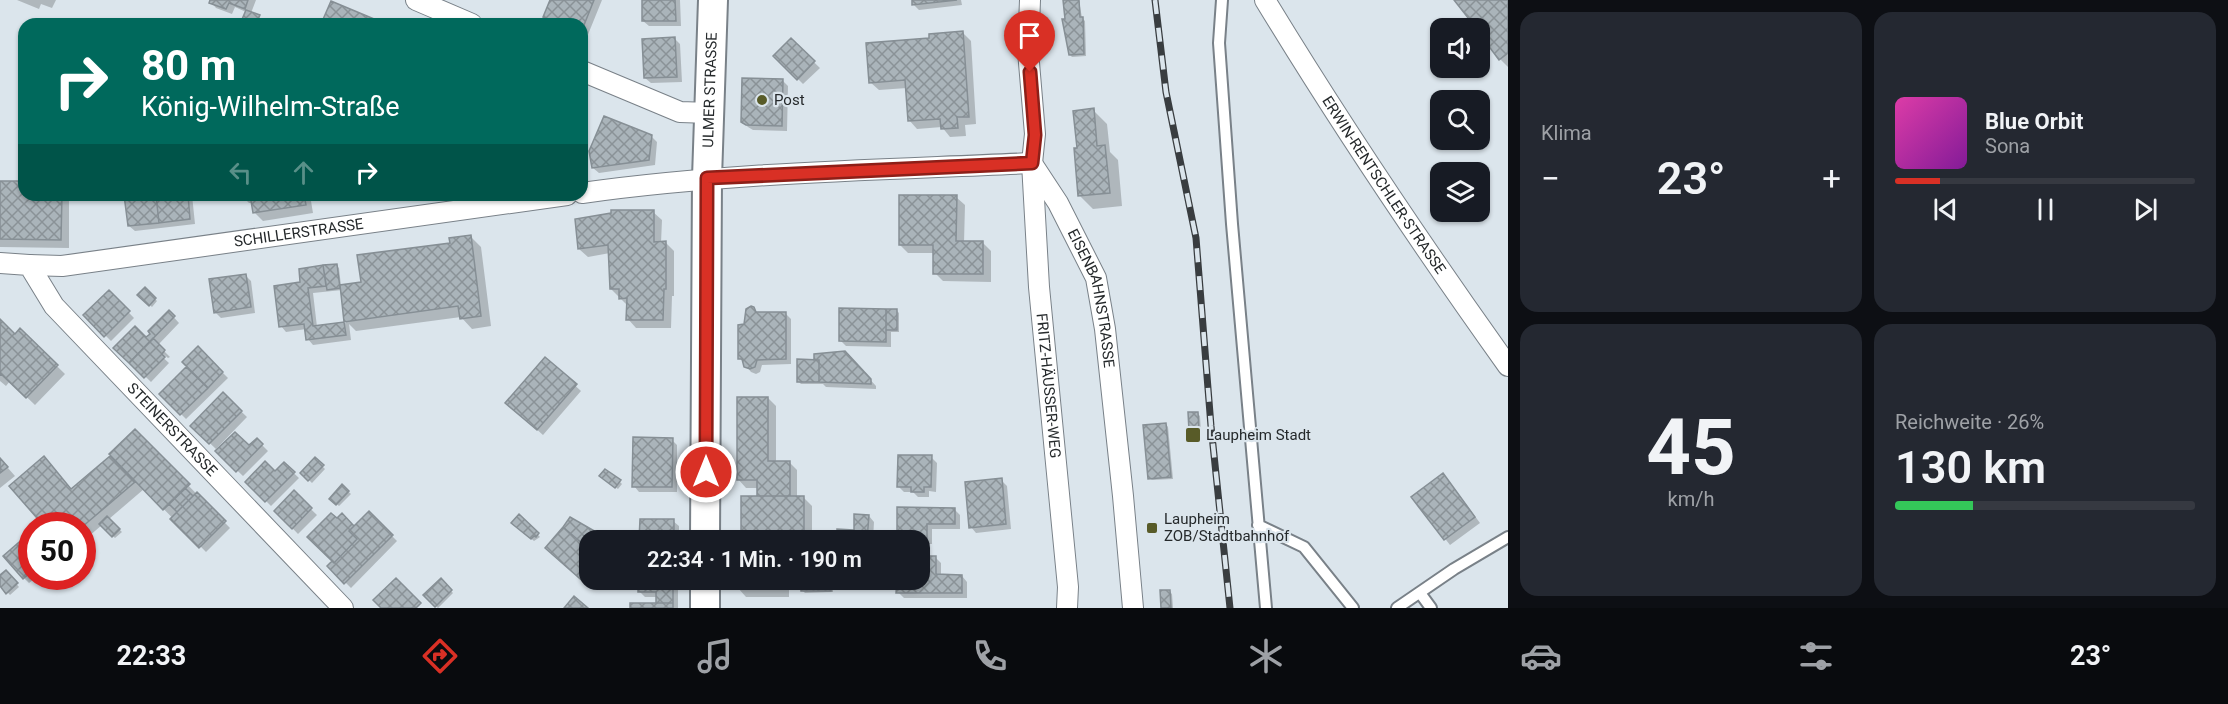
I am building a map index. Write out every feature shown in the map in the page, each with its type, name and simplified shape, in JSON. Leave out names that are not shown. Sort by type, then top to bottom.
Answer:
[{"type":"main road","name":"ULMER STRASSE","points":[[705,530],[707,178],[713,0]]},
{"type":"main road","points":[[705,590],[705,608]]},
{"type":"street","points":[[416,0],[458,18]]},
{"type":"street","points":[[588,192],[648,183],[707,178],[1032,163],[1035,135],[1029,51],[1030,0]]},
{"type":"street","name":"ERWIN-RENTSCHLER-STRASSE","points":[[1265,0],[1422,244],[1508,366]]},
{"type":"street","points":[[588,74],[680,112],[710,113]]},
{"type":"street","name":"FRITZ-HÄUSSER-WEG","points":[[1032,163],[1039,287],[1068,587],[1067,608]]},
{"type":"street","name":"EISENBAHNSTRASSE","points":[[1032,163],[1058,203],[1096,278],[1105,329],[1133,608]]},
{"type":"street","name":"SCHILLERSTRASSE","points":[[29,265],[62,266],[524,201]]},
{"type":"street","points":[[0,263],[29,265]]},
{"type":"street","name":"STEINERSTRASSE","points":[[29,265],[54,306],[343,608]]},
{"type":"lane","points":[[1222,0],[1220,55],[1232,224],[1266,608]]},
{"type":"lane","points":[[1258,525],[1304,547],[1353,608]]},
{"type":"lane","points":[[1397,608],[1508,537]]},
{"type":"lane","points":[[1420,593],[1431,608]]},
{"type":"building","points":[[210,0],[248,0],[245,9],[229,3],[226,9],[209,3]]},
{"type":"building","points":[[550,0],[594,0],[587,18],[543,17]]},
{"type":"building","points":[[642,0],[675,0],[676,21],[642,21]]},
{"type":"building","points":[[912,0],[957,0],[912,5]]},
{"type":"building","points":[[1063,0],[1079,0],[1080,17],[1083,17],[1084,54],[1069,55],[1062,19],[1065,19]]},
{"type":"building","points":[[1454,0],[1508,0],[1508,53],[1499,60],[1490,48],[1490,18],[1468,18]]},
{"type":"building","points":[[331,1],[372,18],[324,18]]},
{"type":"building","points":[[246,10],[260,15],[259,18],[243,18]]},
{"type":"building","points":[[963,31],[969,117],[957,117],[958,128],[941,129],[940,119],[908,121],[905,80],[869,83],[866,43],[929,38],[929,34]]},
{"type":"building","points":[[675,37],[677,77],[644,78],[642,39]]},
{"type":"building","points":[[791,38],[815,61],[797,80],[773,56]]},
{"type":"building","name":"Post","points":[[742,78],[783,79],[782,126],[746,125],[741,122]]},
{"type":"building","points":[[1094,108],[1097,146],[1105,145],[1110,193],[1078,196],[1074,148],[1077,148],[1073,111]]},
{"type":"building","points":[[604,116],[652,135],[649,160],[592,168],[589,151]]},
{"type":"building","points":[[0,181],[18,181],[18,201],[62,201],[61,240],[0,239]]},
{"type":"building","points":[[899,195],[957,195],[956,241],[983,241],[983,274],[933,274],[933,245],[899,245]]},
{"type":"building","points":[[125,201],[157,201],[159,223],[128,226]]},
{"type":"building","points":[[157,201],[188,201],[190,219],[159,223]]},
{"type":"building","points":[[251,201],[305,201],[306,205],[253,213]]},
{"type":"building","points":[[611,210],[654,210],[654,242],[666,241],[666,289],[664,289],[663,320],[626,320],[627,298],[619,299],[619,289],[610,289],[608,245],[578,249],[575,219],[611,213]]},
{"type":"building","points":[[471,235],[481,316],[460,319],[458,306],[344,322],[340,285],[361,282],[357,255],[450,243],[449,238]]},
{"type":"building","points":[[337,264],[340,288],[327,290],[323,265]]},
{"type":"building","points":[[323,265],[326,286],[308,288],[313,326],[344,322],[346,335],[306,340],[304,324],[279,327],[274,286],[300,282],[299,269]]},
{"type":"building","points":[[246,274],[251,307],[214,313],[209,279]]},
{"type":"building","points":[[145,287],[156,298],[149,306],[137,295]]},
{"type":"building","points":[[109,290],[130,311],[104,337],[83,315]]},
{"type":"building","points":[[751,306],[756,312],[786,312],[786,359],[757,360],[755,367],[750,369],[744,367],[742,359],[738,359],[738,325],[744,324],[746,309]]},
{"type":"building","points":[[839,308],[886,309],[886,342],[839,341]]},
{"type":"building","points":[[886,309],[897,309],[897,330],[886,330]]},
{"type":"building","points":[[169,310],[175,316],[129,363],[113,348],[135,326],[146,337],[150,334],[148,331]]},
{"type":"building","points":[[0,319],[15,334],[20,328],[58,365],[26,398],[0,375]]},
{"type":"building","points":[[153,338],[165,350],[162,354],[165,357],[144,378],[129,363]]},
{"type":"building","points":[[198,346],[223,372],[208,388],[182,362]]},
{"type":"building","points":[[845,351],[871,379],[871,384],[819,382],[819,360],[814,360],[814,354]]},
{"type":"building","points":[[545,357],[577,384],[537,430],[505,403]]},
{"type":"building","points":[[797,359],[819,360],[819,382],[797,382]]},
{"type":"building","points":[[186,367],[208,388],[180,415],[159,394]]},
{"type":"building","points":[[223,392],[242,411],[209,444],[190,426]]},
{"type":"building","points":[[737,397],[768,397],[768,461],[790,461],[790,496],[757,496],[757,480],[737,480]]},
{"type":"building","points":[[1188,412],[1198,412],[1199,431],[1189,431]]},
{"type":"building","points":[[1166,423],[1171,477],[1148,479],[1143,425]]},
{"type":"building","points":[[135,429],[190,484],[163,510],[109,454]]},
{"type":"building","points":[[235,432],[249,445],[257,438],[263,444],[236,472],[215,451]]},
{"type":"building","points":[[633,437],[673,438],[672,487],[632,487]]},
{"type":"building","points":[[898,455],[932,455],[931,487],[924,487],[924,492],[911,492],[911,487],[897,487]]},
{"type":"building","points":[[44,456],[71,489],[110,456],[135,482],[96,515],[96,512],[32,512],[9,486]]},
{"type":"building","points":[[315,457],[324,465],[308,481],[300,473]]},
{"type":"building","points":[[0,458],[8,467],[0,473]]},
{"type":"building","points":[[265,461],[275,471],[284,462],[295,472],[265,502],[245,482]]},
{"type":"building","points":[[605,469],[621,480],[615,488],[599,476]]},
{"type":"building","points":[[1443,473],[1475,517],[1444,540],[1411,497]]},
{"type":"building","points":[[1002,478],[1006,524],[969,528],[965,482]]},
{"type":"building","points":[[342,484],[349,491],[336,505],[329,499]]},
{"type":"building","points":[[185,488],[193,496],[177,512],[169,504]]},
{"type":"building","points":[[294,490],[312,508],[292,529],[274,511]]},
{"type":"building","points":[[197,492],[226,521],[199,548],[170,519]]},
{"type":"building","points":[[741,496],[804,496],[804,530],[741,530]]},
{"type":"building","points":[[897,507],[955,508],[955,524],[927,524],[927,530],[897,530]]},
{"type":"building","points":[[369,511],[393,535],[344,584],[327,566],[332,561],[334,563],[357,539],[349,531]]},
{"type":"building","points":[[331,513],[337,518],[342,513],[354,526],[349,531],[357,539],[334,563],[307,537]]},
{"type":"building","points":[[519,514],[539,533],[536,537],[531,539],[511,523]]},
{"type":"building","points":[[854,514],[869,515],[868,530],[854,530]]},
{"type":"building","points":[[107,516],[120,529],[112,537],[99,524]]},
{"type":"building","points":[[570,517],[593,530],[579,530],[579,541],[563,527]]},
{"type":"building","points":[[640,519],[674,519],[674,530],[639,530]]},
{"type":"building","points":[[563,527],[579,541],[579,578],[545,548]]},
{"type":"building","points":[[18,543],[18,573],[3,556]]},
{"type":"building","points":[[930,556],[936,556],[936,574],[962,575],[962,593],[896,593],[896,590],[930,590]]},
{"type":"building","points":[[6,570],[18,583],[6,594],[0,586],[0,575]]},
{"type":"building","points":[[396,578],[421,603],[416,608],[381,608],[373,600]]},
{"type":"building","points":[[441,578],[452,590],[435,607],[423,595]]},
{"type":"building","points":[[638,590],[673,590],[673,603],[656,603],[656,592],[638,592]]},
{"type":"building","points":[[1160,590],[1170,590],[1171,608],[1161,608]]},
{"type":"building","points":[[574,596],[588,608],[564,608]]},
{"type":"building","points":[[630,603],[673,603],[673,608],[630,608]]},
{"type":"railway","points":[[1155,0],[1166,92],[1196,238],[1211,426],[1230,608]]},
{"type":"place","name":"Post","points":[[762,100]]},
{"type":"place","name":"Laupheim Stadt","points":[[1193,435]]},
{"type":"place","name":"Laupheim ZOB/Stadtbahnhof","points":[[1152,528]]},
{"type":"route","points":[[706,472],[707,178],[1032,163],[1035,135],[1030,72]]}]
